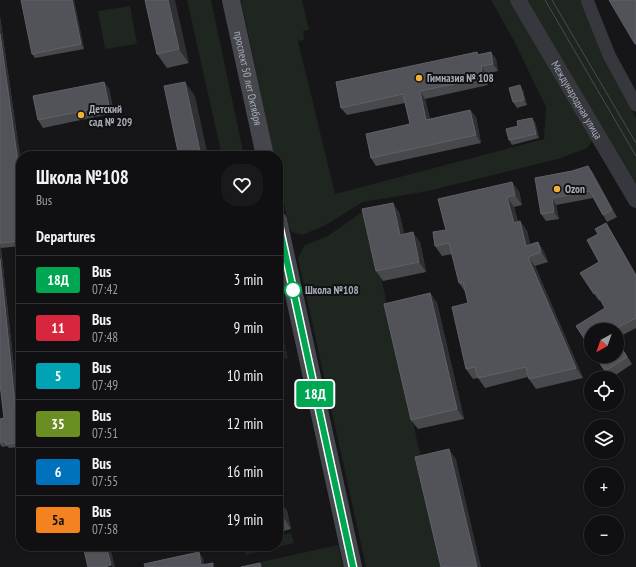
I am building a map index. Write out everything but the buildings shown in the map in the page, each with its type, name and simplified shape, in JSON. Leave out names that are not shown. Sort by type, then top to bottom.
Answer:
[{"type":"main road","name":"проспект 50 лет Октября","points":[[231,0],[264,151]]},
{"type":"main road","points":[[283,243],[353,567]]},
{"type":"street","name":"Международная улица","points":[[518,0],[636,200]]},
{"type":"street","points":[[587,0],[609,55],[636,105]]},
{"type":"shaded area","points":[[187,0],[211,0],[243,151],[221,151]]},
{"type":"shaded area","points":[[241,0],[302,0],[309,30],[303,31],[304,40],[298,41],[335,194],[544,139],[546,107],[514,41],[491,0],[513,0],[593,140],[587,148],[558,159],[428,191],[363,202],[324,226],[302,235],[292,232],[289,227],[283,198],[283,151],[273,151]]},
{"type":"shaded area","points":[[523,0],[580,0],[616,81],[636,118],[636,191]]},
{"type":"shaded area","points":[[130,6],[137,44],[105,49],[98,11]]},
{"type":"shaded area","points":[[366,209],[445,567],[366,567],[298,258],[305,245],[328,236]]},
{"type":"shaded area","points":[[283,336],[288,358],[283,360]]},
{"type":"shaded area","points":[[291,533],[294,543],[283,546],[283,535]]},
{"type":"shaded area","points":[[338,545],[343,567],[238,567]]},
{"type":"shaded area","points":[[245,551],[262,551],[246,555]]},
{"type":"tram line","points":[[545,0],[636,156]]},
{"type":"tram line","points":[[552,0],[636,143]]},
{"type":"bus line","name":"18Д","points":[[283,244],[353,567]]},
{"type":"place","name":"Гимназия № 108","points":[[419,78]]},
{"type":"place","name":"Детский сад № 209","points":[[81,115]]},
{"type":"place","name":"Ozon","points":[[557,189]]},
{"type":"place","name":"Школа №108","points":[[293,290]]}]
